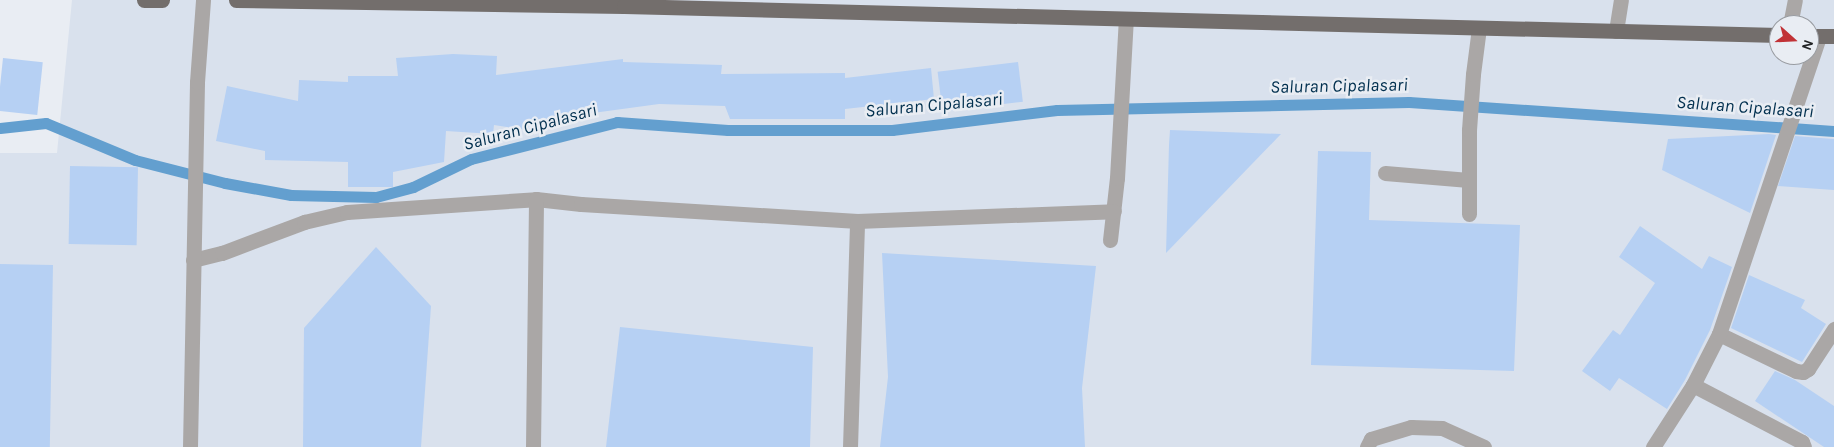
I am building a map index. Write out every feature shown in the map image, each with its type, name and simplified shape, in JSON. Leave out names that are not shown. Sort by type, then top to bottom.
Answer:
[{"type":"main road","points":[[144,0],[162,0]]},
{"type":"main road","points":[[236,0],[624,6],[1769,35]]},
{"type":"main road","points":[[1819,36],[1834,36]]},
{"type":"street","points":[[190,447],[197,82],[203,0]]},
{"type":"street","points":[[1616,31],[1621,0]]},
{"type":"street","points":[[1792,15],[1795,0]]},
{"type":"street","points":[[1110,240],[1117,178],[1126,19]]},
{"type":"street","points":[[1469,214],[1469,130],[1479,28]]},
{"type":"street","points":[[1653,447],[1693,385],[1719,334],[1793,110],[1806,65]]},
{"type":"street","points":[[1385,173],[1469,180]]},
{"type":"street","points":[[193,260],[222,253],[304,222],[347,212],[536,199],[580,204],[857,222],[1114,212]]},
{"type":"street","points":[[533,447],[536,199]]},
{"type":"street","points":[[850,447],[857,222]]},
{"type":"street","points":[[1719,334],[1796,371],[1803,372],[1808,370],[1834,329]]},
{"type":"street","points":[[1693,385],[1802,442],[1804,447]]},
{"type":"street","points":[[1367,447],[1372,439],[1411,427],[1442,428],[1484,447]]},
{"type":"shaded area","points":[[72,0],[1834,0],[1834,447],[0,447],[0,153],[57,153]]},
{"type":"building","points":[[453,54],[497,56],[496,75],[623,59],[623,62],[722,65],[721,74],[845,73],[845,78],[931,68],[934,99],[845,109],[845,119],[730,119],[725,106],[659,104],[534,121],[532,131],[494,125],[493,134],[446,131],[444,162],[393,172],[393,187],[348,187],[348,162],[265,160],[265,151],[216,141],[227,86],[298,101],[299,80],[348,82],[348,76],[398,76],[396,58]]},
{"type":"building","points":[[3,58],[43,62],[37,115],[0,111]]},
{"type":"building","points":[[1018,62],[1023,102],[942,112],[938,72]]},
{"type":"building","points":[[1170,130],[1281,134],[1166,253],[1169,145]]},
{"type":"building","points":[[1776,135],[1750,213],[1662,170],[1668,139]]},
{"type":"building","points":[[1795,136],[1834,139],[1834,190],[1778,186]]},
{"type":"building","points":[[1318,151],[1371,152],[1369,220],[1520,225],[1514,371],[1311,365]]},
{"type":"building","points":[[70,166],[138,167],[137,245],[69,244]]},
{"type":"building","points":[[1640,226],[1702,269],[1709,256],[1732,267],[1710,330],[1685,380],[1667,409],[1619,378],[1610,391],[1582,371],[1613,330],[1620,335],[1655,283],[1619,257]]},
{"type":"building","points":[[376,247],[431,306],[421,447],[303,447],[304,328]]},
{"type":"building","points":[[882,253],[1096,266],[1082,388],[1085,447],[880,447],[888,377]]},
{"type":"building","points":[[0,264],[53,265],[50,447],[0,447]]},
{"type":"building","points":[[1749,275],[1805,300],[1801,308],[1826,324],[1802,362],[1731,328]]},
{"type":"building","points":[[620,327],[813,347],[810,447],[606,447]]},
{"type":"building","points":[[1775,371],[1795,380],[1834,406],[1834,447],[1824,447],[1755,401]]},
{"type":"waterway","name":"Saluran Cipalasari","points":[[0,128],[46,123],[135,160],[225,183],[291,195],[376,197],[413,187],[471,159],[617,122],[728,130],[892,130],[1057,110],[1409,102],[1834,131]]}]
